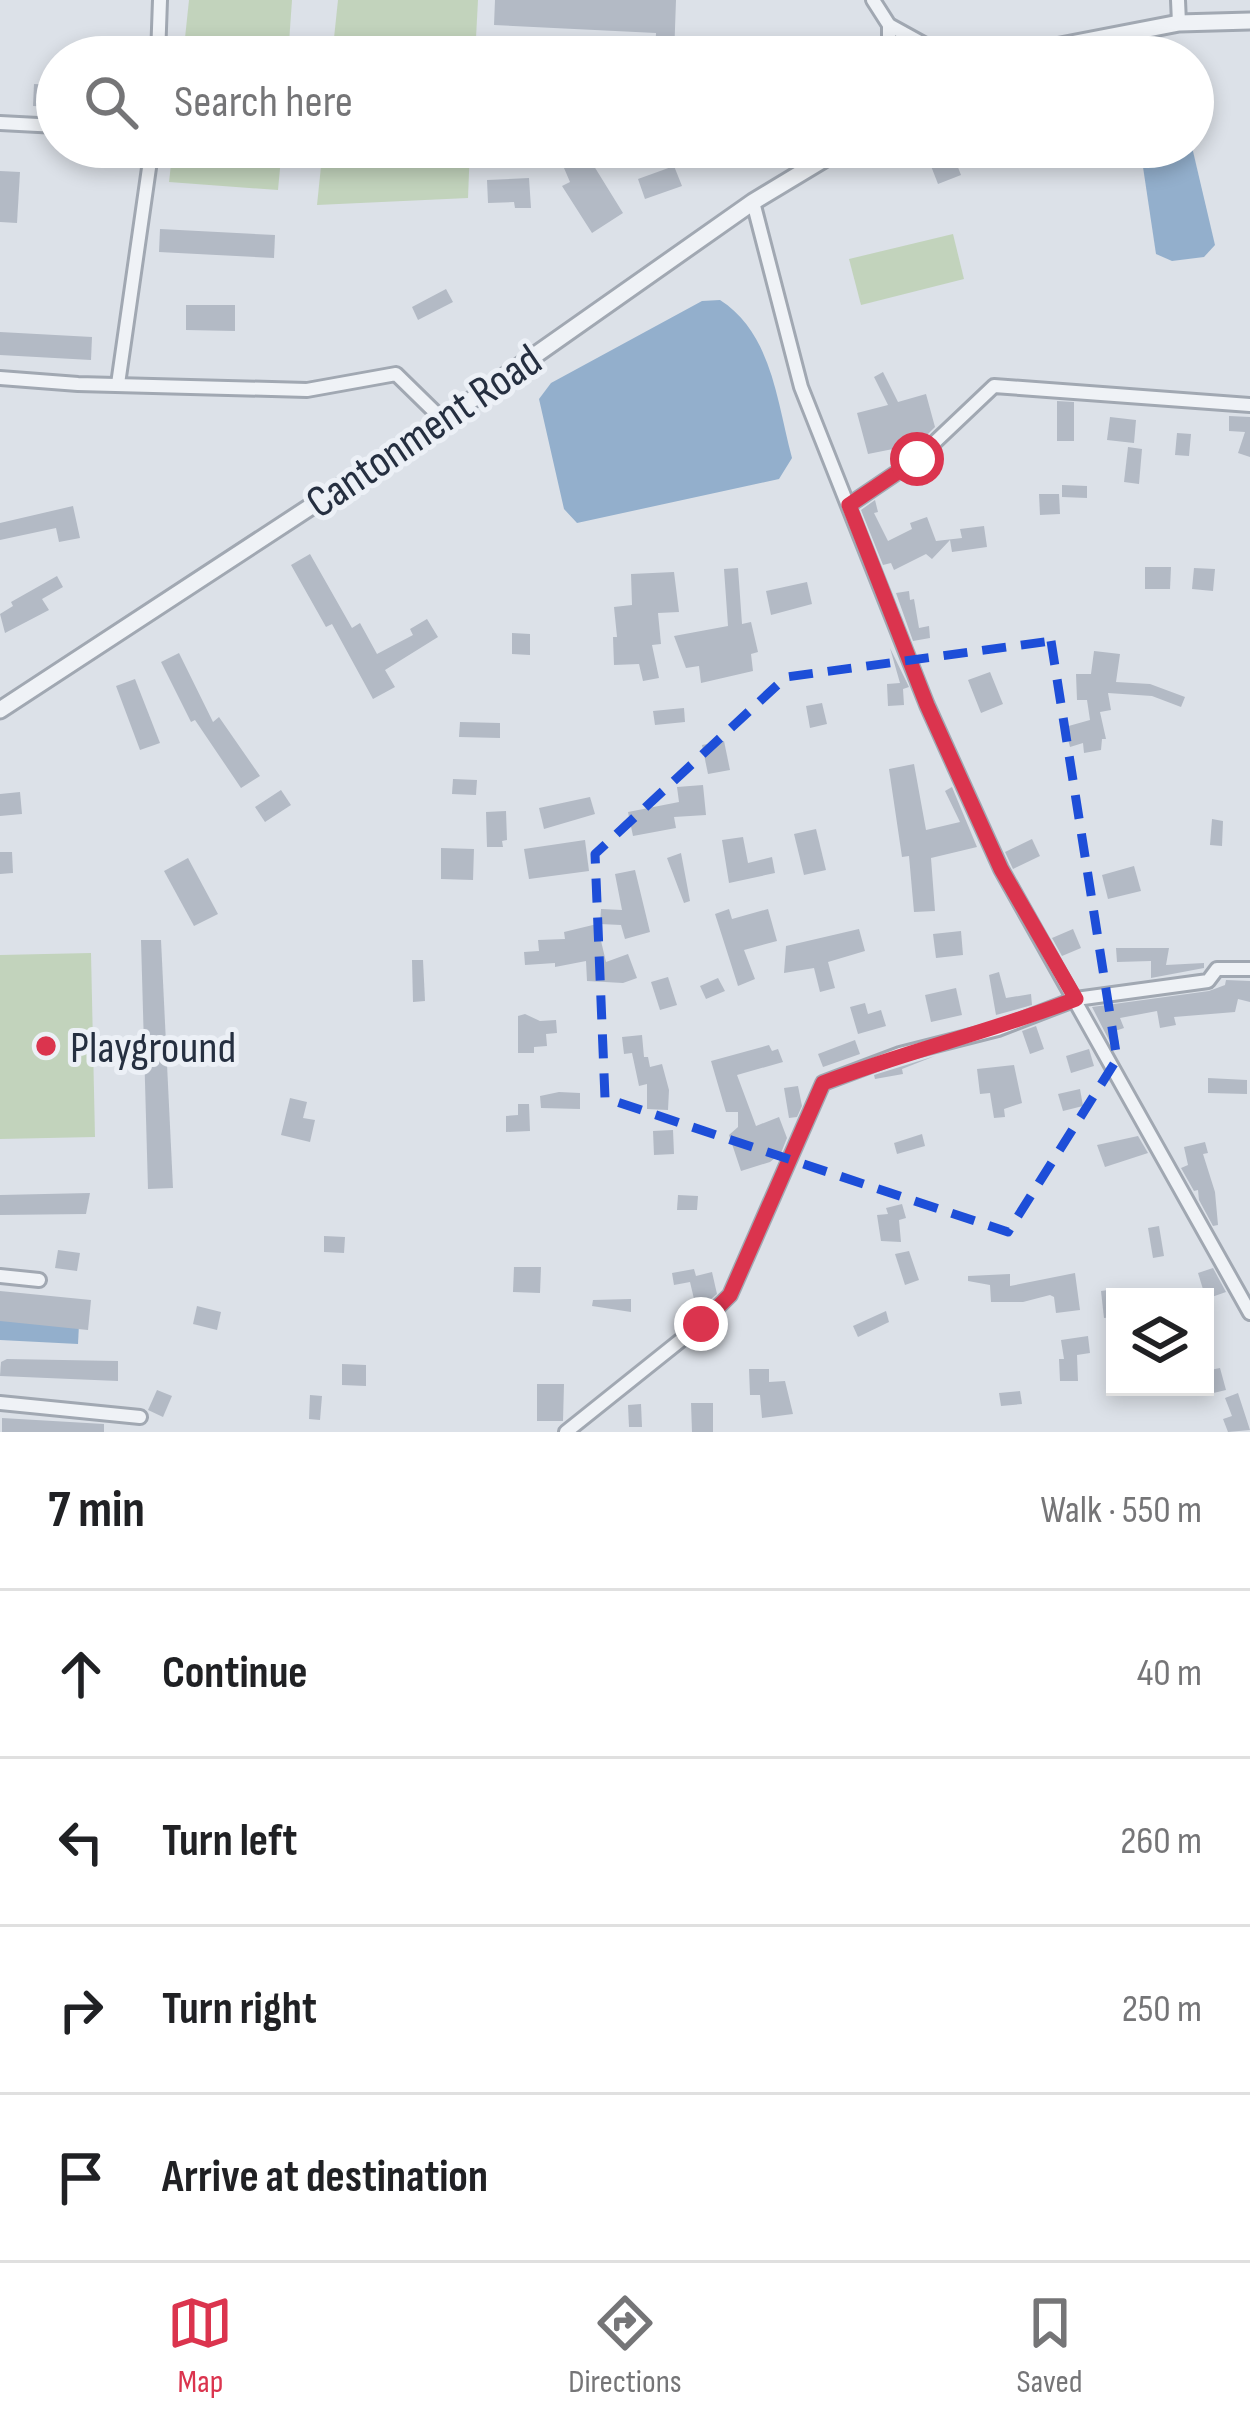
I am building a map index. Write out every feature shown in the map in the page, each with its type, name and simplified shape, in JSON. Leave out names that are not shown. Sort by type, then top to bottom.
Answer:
[{"type":"street","points":[[159,36],[160,0]]},
{"type":"street","points":[[873,0],[890,25],[910,36]]},
{"type":"street","points":[[1178,0],[1180,23]]},
{"type":"street","points":[[1113,36],[1180,23],[1250,21]]},
{"type":"street","points":[[890,25],[890,36]]},
{"type":"street","points":[[0,123],[36,125]]},
{"type":"street","points":[[118,384],[149,168]]},
{"type":"street","name":"Cantonment Road","points":[[0,710],[443,420],[753,202],[809,168]]},
{"type":"street","points":[[753,202],[801,386],[927,705],[1001,869],[1250,1313]]},
{"type":"street","points":[[0,378],[307,390],[397,374],[443,420]]},
{"type":"street","points":[[849,505],[917,459],[994,386],[1250,405]]},
{"type":"street","points":[[566,1432],[701,1324],[730,1295],[823,1083],[900,1054],[998,1029],[1076,999],[1208,981],[1217,969],[1250,969]]},
{"type":"street","points":[[0,1276],[40,1280]]},
{"type":"street","points":[[0,1403],[140,1418]]},
{"type":"highlighted area","points":[[1051,641],[1117,1059],[1008,1232],[605,1098],[595,854],[786,677]]},
{"type":"green space","points":[[189,0],[292,0],[289,36],[185,36]]},
{"type":"green space","points":[[338,0],[478,0],[476,36],[334,36]]},
{"type":"green space","points":[[171,168],[280,168],[278,190],[169,182]]},
{"type":"green space","points":[[321,168],[469,168],[468,198],[317,205]]},
{"type":"green space","points":[[953,234],[964,279],[861,305],[849,259]]},
{"type":"green space","name":"Playground","points":[[91,953],[95,1137],[0,1139],[0,955]]},
{"type":"water","points":[[1143,168],[1197,168],[1215,245],[1204,257],[1172,261],[1156,254]]},
{"type":"water","points":[[720,300],[751,331],[770,370],[792,458],[779,479],[577,523],[564,509],[539,399],[551,383],[702,301]]},
{"type":"water","points":[[0,1301],[80,1305],[78,1344],[0,1340]]},
{"type":"building","points":[[495,0],[676,0],[675,36],[494,25]]},
{"type":"building","points":[[564,168],[595,168],[623,213],[592,233],[562,186],[570,182]]},
{"type":"building","points":[[675,168],[682,186],[645,199],[638,179]]},
{"type":"building","points":[[932,168],[958,168],[961,175],[938,184]]},
{"type":"building","points":[[0,171],[20,172],[17,223],[0,222]]},
{"type":"building","points":[[529,178],[531,208],[515,208],[514,202],[488,203],[487,180]]},
{"type":"building","points":[[160,229],[275,235],[274,258],[159,252]]},
{"type":"building","points":[[446,289],[453,302],[418,320],[412,307]]},
{"type":"building","points":[[186,305],[235,305],[235,331],[186,330]]},
{"type":"building","points":[[0,332],[92,337],[91,360],[0,355]]},
{"type":"building","points":[[883,372],[898,402],[926,394],[935,427],[918,444],[868,454],[857,413],[888,405],[874,377]]},
{"type":"building","points":[[1057,401],[1074,402],[1074,441],[1057,441]]},
{"type":"building","points":[[1229,416],[1250,417],[1250,457],[1238,453],[1245,432],[1229,431]]},
{"type":"building","points":[[1110,417],[1136,420],[1134,443],[1107,440]]},
{"type":"building","points":[[1177,433],[1191,434],[1189,456],[1175,455]]},
{"type":"building","points":[[1128,447],[1142,449],[1139,484],[1124,482]]},
{"type":"building","points":[[1062,485],[1087,486],[1087,498],[1062,497]]},
{"type":"building","points":[[1039,494],[1059,494],[1060,514],[1040,515]]},
{"type":"building","points":[[875,500],[878,512],[874,513],[888,541],[912,529],[910,523],[927,517],[936,541],[962,538],[960,529],[984,526],[987,547],[952,552],[950,540],[932,559],[926,554],[894,570],[891,563],[883,565],[861,510]]},
{"type":"building","points":[[73,506],[80,538],[59,542],[56,528],[0,540],[0,523]]},
{"type":"building","points":[[310,554],[352,628],[360,623],[377,654],[413,635],[410,629],[427,619],[438,637],[385,670],[395,687],[373,699],[332,624],[326,627],[291,565]]},
{"type":"building","points":[[1145,567],[1171,567],[1170,589],[1145,589]]},
{"type":"building","points":[[738,568],[742,624],[751,622],[758,652],[751,654],[753,671],[701,683],[699,666],[686,668],[674,636],[728,626],[724,569]]},
{"type":"building","points":[[1194,568],[1215,569],[1213,591],[1192,589]]},
{"type":"building","points":[[674,572],[679,612],[658,613],[661,644],[652,645],[659,678],[643,681],[639,664],[614,665],[614,607],[632,605],[631,574]]},
{"type":"building","points":[[57,576],[63,587],[42,599],[49,610],[5,633],[0,614],[13,606],[11,602]]},
{"type":"building","points":[[807,582],[812,604],[771,615],[766,591]]},
{"type":"building","points":[[909,591],[919,628],[929,626],[930,638],[913,641],[896,593]]},
{"type":"building","points":[[512,633],[530,634],[530,655],[512,654]]},
{"type":"building","points":[[890,648],[909,687],[903,689],[904,705],[888,706],[887,684],[900,683]]},
{"type":"building","points":[[1094,651],[1120,654],[1116,682],[1150,684],[1185,697],[1181,707],[1152,696],[1108,693],[1111,710],[1100,712],[1106,739],[1102,739],[1101,750],[1084,753],[1083,743],[1070,747],[1065,727],[1090,720],[1087,700],[1077,700],[1076,674],[1091,674]]},
{"type":"building","points":[[179,653],[213,722],[219,717],[260,776],[241,788],[195,720],[191,722],[161,662]]},
{"type":"building","points":[[990,672],[1003,704],[981,713],[968,680]]},
{"type":"building","points":[[135,679],[160,743],[140,750],[116,686]]},
{"type":"building","points":[[822,703],[827,724],[810,728],[806,706]]},
{"type":"building","points":[[684,708],[685,722],[655,725],[653,711]]},
{"type":"building","points":[[460,722],[500,723],[500,738],[459,737]]},
{"type":"building","points":[[724,741],[730,770],[708,774],[702,745]]},
{"type":"building","points":[[914,764],[926,830],[960,822],[945,791],[952,787],[977,847],[931,858],[935,911],[914,912],[909,856],[902,857],[889,769]]},
{"type":"building","points":[[453,779],[477,780],[476,795],[452,794]]},
{"type":"building","points":[[703,785],[706,815],[674,817],[676,828],[633,836],[628,812],[679,802],[677,787]]},
{"type":"building","points":[[281,790],[291,805],[265,822],[255,807]]},
{"type":"building","points":[[20,792],[22,814],[0,816],[0,794]]},
{"type":"building","points":[[590,797],[595,814],[544,829],[539,808]]},
{"type":"building","points":[[506,811],[507,840],[502,841],[503,847],[487,847],[486,812]]},
{"type":"building","points":[[1212,819],[1223,821],[1222,846],[1210,845]]},
{"type":"building","points":[[816,829],[826,870],[804,875],[794,834]]},
{"type":"building","points":[[743,837],[748,863],[772,857],[775,873],[729,883],[722,840]]},
{"type":"building","points":[[1032,839],[1040,856],[1013,869],[1005,852]]},
{"type":"building","points":[[585,840],[589,871],[529,879],[524,849]]},
{"type":"building","points":[[441,848],[474,849],[473,880],[441,879]]},
{"type":"building","points":[[0,852],[12,852],[13,873],[0,874]]},
{"type":"building","points":[[681,853],[690,901],[684,903],[667,858]]},
{"type":"building","points":[[188,858],[218,914],[194,926],[164,871]]},
{"type":"building","points":[[1134,866],[1141,891],[1108,899],[1102,875]]},
{"type":"building","points":[[635,870],[650,932],[625,939],[621,925],[600,924],[601,909],[622,910],[615,874]]},
{"type":"building","points":[[729,909],[732,919],[768,909],[777,941],[744,950],[755,979],[738,986],[715,914]]},
{"type":"building","points":[[597,924],[606,962],[628,954],[637,978],[623,983],[587,981],[586,961],[555,967],[555,963],[525,965],[524,952],[539,951],[538,940],[565,939],[564,932]]},
{"type":"building","points":[[859,929],[865,951],[828,962],[835,988],[820,992],[814,968],[784,973],[786,946]]},
{"type":"building","points":[[1073,929],[1081,948],[1062,956],[1052,938]]},
{"type":"building","points":[[961,931],[963,955],[936,958],[933,934]]},
{"type":"building","points":[[141,940],[161,940],[173,1188],[148,1189]]},
{"type":"building","points":[[1116,948],[1169,948],[1166,965],[1204,963],[1204,968],[1151,978],[1151,961],[1117,962]]},
{"type":"building","points":[[412,960],[423,960],[425,1001],[413,1002]]},
{"type":"building","points":[[999,972],[1006,998],[1031,994],[1032,1005],[996,1015],[989,975]]},
{"type":"building","points":[[668,977],[677,1005],[660,1010],[651,982]]},
{"type":"building","points":[[718,978],[725,991],[706,999],[700,986]]},
{"type":"building","points":[[1226,980],[1250,981],[1250,1002],[1238,999],[1235,1012],[1174,1017],[1176,1025],[1160,1028],[1157,1011],[1120,1018],[1124,1028],[1115,1031],[1119,1042],[1112,1046],[1092,1007],[1209,991],[1225,985]]},
{"type":"building","points":[[956,988],[962,1015],[931,1022],[925,995]]},
{"type":"building","points":[[865,1003],[868,1014],[881,1010],[886,1026],[858,1034],[850,1007]]},
{"type":"building","points":[[518,1016],[540,1021],[556,1020],[557,1033],[546,1034],[547,1046],[534,1047],[534,1053],[518,1053]]},
{"type":"building","points":[[1036,1026],[1044,1049],[1030,1054],[1022,1031]]},
{"type":"building","points":[[642,1035],[650,1067],[662,1064],[668,1110],[647,1109],[647,1084],[639,1086],[632,1053],[624,1054],[622,1037]]},
{"type":"building","points":[[855,1040],[860,1054],[823,1067],[818,1054]]},
{"type":"building","points":[[769,1045],[772,1051],[778,1049],[783,1062],[737,1075],[756,1126],[779,1117],[787,1138],[781,1153],[770,1162],[741,1171],[729,1135],[738,1127],[738,1112],[726,1112],[711,1061]]},
{"type":"building","points":[[1089,1049],[1094,1066],[1071,1073],[1066,1056]]},
{"type":"building","points":[[935,1056],[902,1069],[903,1074],[875,1079],[874,1075]]},
{"type":"building","points":[[1014,1065],[1022,1103],[1004,1109],[1005,1117],[994,1118],[990,1093],[980,1094],[977,1069]]},
{"type":"building","points":[[1208,1078],[1247,1080],[1247,1094],[1208,1093]]},
{"type":"building","points":[[798,1086],[802,1106],[797,1117],[789,1118],[784,1088]]},
{"type":"building","points":[[1080,1089],[1083,1106],[1063,1111],[1058,1094]]},
{"type":"building","points":[[580,1093],[580,1109],[541,1108],[540,1096]]},
{"type":"building","points":[[290,1098],[307,1102],[303,1118],[315,1120],[310,1142],[281,1135]]},
{"type":"building","points":[[518,1104],[529,1104],[530,1131],[506,1132],[506,1116],[518,1115]]},
{"type":"building","points":[[673,1130],[674,1154],[654,1155],[653,1131]]},
{"type":"building","points":[[922,1134],[925,1146],[897,1154],[894,1143]]},
{"type":"building","points":[[1138,1136],[1148,1153],[1105,1167],[1097,1145]]},
{"type":"building","points":[[1205,1142],[1208,1153],[1203,1154],[1215,1192],[1218,1225],[1213,1226],[1198,1190],[1194,1191],[1181,1168],[1188,1165],[1184,1147]]},
{"type":"building","points":[[90,1193],[86,1214],[0,1215],[0,1195]]},
{"type":"building","points":[[678,1195],[698,1196],[697,1210],[677,1210]]},
{"type":"building","points":[[902,1204],[906,1218],[899,1220],[901,1242],[881,1241],[877,1215]]},
{"type":"building","points":[[1159,1226],[1164,1256],[1153,1258],[1148,1228]]},
{"type":"building","points":[[324,1236],[345,1237],[344,1253],[324,1252]]},
{"type":"building","points":[[58,1250],[80,1253],[77,1271],[55,1268]]},
{"type":"building","points":[[909,1251],[919,1280],[905,1285],[895,1254]]},
{"type":"building","points":[[514,1267],[541,1267],[540,1293],[513,1292]]},
{"type":"building","points":[[1213,1268],[1226,1292],[1214,1296],[1214,1288],[1203,1288],[1198,1273]]},
{"type":"building","points":[[694,1269],[696,1276],[712,1272],[717,1294],[711,1299],[695,1303],[690,1282],[674,1285],[672,1273]]},
{"type":"building","points":[[1075,1273],[1080,1310],[1056,1313],[1050,1295],[1023,1302],[991,1302],[990,1285],[968,1281],[968,1276],[1010,1274],[1010,1286]]},
{"type":"building","points":[[1106,1290],[1106,1318],[1104,1318],[1101,1291]]},
{"type":"building","points":[[0,1291],[91,1300],[88,1330],[0,1321]]},
{"type":"building","points":[[631,1299],[631,1312],[592,1306],[593,1300]]},
{"type":"building","points":[[197,1306],[221,1312],[217,1330],[193,1324]]},
{"type":"building","points":[[886,1311],[889,1322],[858,1337],[853,1326]]},
{"type":"building","points":[[1088,1336],[1090,1353],[1077,1355],[1078,1381],[1060,1381],[1061,1340]]},
{"type":"building","points":[[118,1361],[118,1381],[0,1376],[1,1362]]},
{"type":"building","points":[[342,1364],[366,1365],[366,1386],[342,1385]]},
{"type":"building","points":[[1220,1368],[1226,1390],[1214,1393],[1214,1369]]},
{"type":"building","points":[[749,1369],[769,1369],[769,1382],[785,1381],[793,1414],[762,1418],[760,1395],[750,1395]]},
{"type":"building","points":[[537,1384],[564,1384],[563,1421],[537,1421]]},
{"type":"building","points":[[157,1390],[172,1396],[163,1417],[148,1410]]},
{"type":"building","points":[[1020,1391],[1022,1404],[1001,1406],[999,1393]]},
{"type":"building","points":[[1238,1393],[1250,1430],[1228,1432],[1223,1419],[1232,1416],[1225,1398]]},
{"type":"building","points":[[310,1395],[322,1396],[320,1420],[309,1419]]},
{"type":"building","points":[[691,1403],[713,1403],[713,1432],[692,1432]]},
{"type":"building","points":[[641,1404],[642,1427],[629,1427],[628,1405]]},
{"type":"building","points":[[2,1418],[104,1424],[104,1432],[2,1432]]},
{"type":"place","name":"Playground","points":[[46,1046]]},
{"type":"route","points":[[701,1324],[730,1295],[823,1083],[900,1054],[998,1029],[1076,999],[1001,869],[927,705],[849,505],[917,459]]}]
